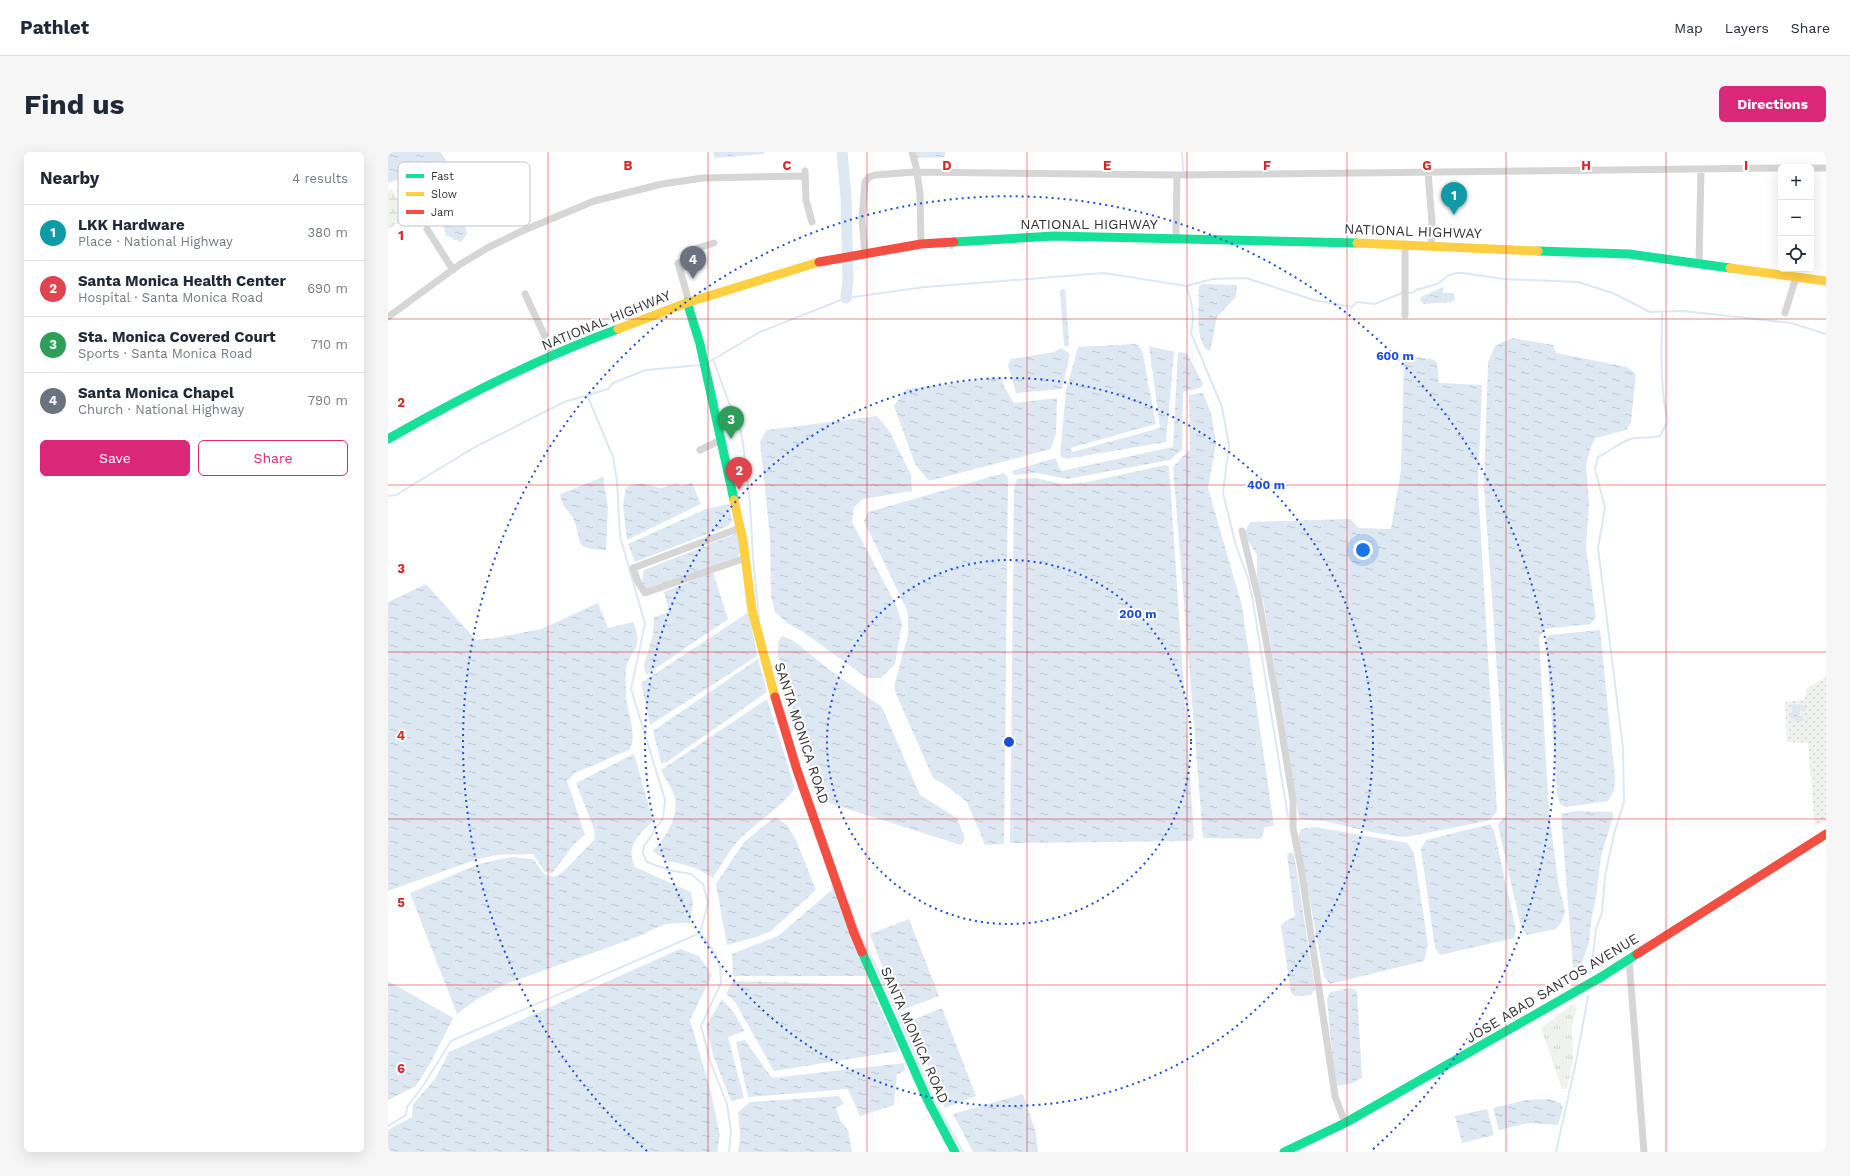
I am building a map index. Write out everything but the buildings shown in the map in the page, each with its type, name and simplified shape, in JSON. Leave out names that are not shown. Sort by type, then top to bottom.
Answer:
[{"type":"main road","name":"NATIONAL HIGHWAY","points":[[388,439],[444,407],[552,355],[579,343],[688,302],[820,262],[922,244],[1054,236],[1405,244],[1431,247],[1629,254],[1826,281]]},
{"type":"main road","name":"SANTA MONICA ROAD","points":[[688,302],[704,364],[740,528],[752,610],[763,654],[797,770],[854,933],[928,1101],[955,1152]]},
{"type":"main road","name":"JOSE ABAD SANTOS AVENUE","points":[[1284,1152],[1345,1123],[1524,1022],[1629,959],[1826,834]]},
{"type":"street","points":[[912,152],[920,194],[922,244]]},
{"type":"street","points":[[864,254],[862,219],[865,182],[869,177],[875,175],[917,173],[1177,175],[1778,168]]},
{"type":"street","points":[[1814,168],[1826,168]]},
{"type":"street","points":[[1699,264],[1701,169]]},
{"type":"street","points":[[1428,172],[1432,223],[1431,247]]},
{"type":"street","points":[[388,317],[453,270],[489,247],[522,231],[594,201],[662,184],[703,178],[805,173],[806,205],[812,222]]},
{"type":"street","points":[[1176,238],[1177,175]]},
{"type":"street","points":[[427,229],[453,270]]},
{"type":"street","points":[[688,302],[678,263],[692,258],[695,254],[695,249],[714,243]]},
{"type":"street","points":[[1405,244],[1405,315]]},
{"type":"street","points":[[1785,313],[1796,277]]},
{"type":"street","points":[[525,294],[552,355]]},
{"type":"street","points":[[700,450],[721,440]]},
{"type":"street","points":[[740,528],[633,568],[638,582],[645,593],[745,558]]},
{"type":"street","points":[[1242,531],[1259,601],[1293,800],[1293,828],[1304,883],[1335,1096],[1345,1123]]},
{"type":"street","points":[[1629,959],[1644,1152]]},
{"type":"green space","points":[[392,189],[398,199],[398,223],[388,229],[388,191]]},
{"type":"green space","points":[[1826,677],[1826,821],[1815,826],[1808,743],[1787,742],[1785,702],[1804,700],[1807,688]]},
{"type":"green space","points":[[1573,1004],[1577,1006],[1572,1026],[1573,1059],[1567,1089],[1562,1089],[1541,1028]]},
{"type":"water","points":[[388,152],[440,152],[447,161],[398,162],[398,179],[388,183]]},
{"type":"water","points":[[713,152],[764,152],[764,154],[715,158]]},
{"type":"water","points":[[913,152],[945,152],[945,157],[917,158]]},
{"type":"water","points":[[442,226],[465,226],[467,234],[461,242],[453,240],[454,239],[446,235]]},
{"type":"water","points":[[1202,284],[1237,285],[1236,297],[1217,317],[1210,351],[1205,347],[1199,332],[1199,286]]},
{"type":"water","points":[[1443,287],[1443,293],[1454,293],[1455,299],[1451,302],[1424,304],[1420,300],[1421,297]]},
{"type":"water","points":[[1065,289],[1069,344],[1067,347],[1064,345],[1060,291]]},
{"type":"water","points":[[1512,338],[1553,345],[1556,353],[1627,367],[1636,374],[1631,423],[1626,430],[1596,438],[1591,446],[1586,465],[1589,504],[1586,548],[1596,617],[1591,624],[1546,629],[1539,637],[1549,813],[1559,887],[1565,911],[1562,921],[1556,929],[1527,935],[1521,927],[1498,825],[1506,815],[1506,797],[1484,486],[1488,362],[1495,346]]},
{"type":"water","points":[[1136,344],[1142,350],[1156,424],[1070,448],[1072,452],[1160,428],[1149,346],[1174,352],[1166,442],[1066,459],[1060,456],[1066,390],[1078,347]]},
{"type":"water","points":[[1061,348],[1070,354],[1062,389],[1016,393],[1008,365],[1011,359],[1054,352]]},
{"type":"water","points":[[1178,352],[1187,353],[1203,384],[1200,388],[1183,392],[1182,450],[1170,460],[1067,479],[1037,473],[1014,475],[1012,471],[1055,458],[1061,471],[1173,447]]},
{"type":"water","points":[[1408,356],[1432,359],[1437,362],[1439,383],[1482,385],[1478,486],[1497,811],[1492,818],[1487,821],[1406,837],[1376,833],[1324,821],[1299,819],[1263,599],[1257,586],[1257,555],[1244,534],[1250,522],[1350,519],[1359,528],[1391,529],[1401,470],[1404,360]]},
{"type":"water","points":[[1002,377],[1004,387],[1014,403],[1057,398],[1056,433],[1051,449],[929,481],[915,464],[894,406],[906,389]]},
{"type":"water","points":[[1203,393],[1211,413],[1216,444],[1208,488],[1242,606],[1274,826],[1265,827],[1261,839],[1203,838],[1173,467],[1190,449],[1189,395]]},
{"type":"water","points":[[877,416],[890,432],[911,475],[912,491],[863,499],[854,507],[852,522],[896,605],[902,624],[895,664],[881,678],[867,678],[803,632],[787,623],[775,612],[771,596],[770,536],[760,442],[767,430]]},
{"type":"water","points":[[1166,465],[1169,467],[1194,837],[1191,841],[1010,843],[1014,488],[1017,479],[1035,478],[1063,484],[1088,482]]},
{"type":"water","points":[[1004,473],[1008,478],[1004,844],[985,845],[967,802],[945,785],[933,778],[896,694],[894,686],[908,635],[908,612],[864,521],[868,512]]},
{"type":"water","points":[[603,477],[608,507],[606,550],[587,548],[580,543],[573,518],[564,506],[560,494]]},
{"type":"water","points":[[642,483],[661,488],[678,483],[680,486],[692,483],[701,504],[627,540],[623,506],[626,487]]},
{"type":"water","points":[[729,504],[732,521],[728,526],[635,562],[628,544],[706,509]]},
{"type":"water","points":[[738,533],[741,553],[737,557],[646,591],[642,581],[644,570]]},
{"type":"water","points":[[713,572],[728,619],[646,675],[644,665],[653,634],[654,617],[669,612],[664,592]]},
{"type":"water","points":[[426,584],[476,640],[541,629],[598,603],[608,628],[633,622],[638,638],[636,648],[630,657],[626,671],[626,699],[633,736],[632,743],[629,750],[575,773],[567,781],[585,835],[572,848],[552,873],[545,872],[533,854],[496,855],[478,859],[388,891],[388,602]]},
{"type":"water","points":[[749,612],[757,656],[650,725],[641,683]]},
{"type":"water","points":[[1600,630],[1615,778],[1614,791],[1608,801],[1566,807],[1560,804],[1557,795],[1546,639],[1550,635]]},
{"type":"water","points":[[782,636],[794,641],[831,671],[882,707],[920,795],[957,818],[965,838],[961,845],[819,800],[778,657],[778,642]]},
{"type":"water","points":[[758,659],[767,692],[667,762],[661,763],[653,731]]},
{"type":"water","points":[[767,699],[795,788],[778,807],[739,840],[727,855],[713,878],[695,868],[667,860],[657,855],[653,851],[670,827],[675,813],[675,798],[673,791],[661,770]]},
{"type":"water","points":[[1794,704],[1803,705],[1806,708],[1805,711],[1800,711],[1797,716],[1803,717],[1804,720],[1801,722],[1790,718],[1790,714],[1793,711],[1791,707]]},
{"type":"water","points":[[634,754],[653,821],[642,831],[635,841],[631,853],[632,859],[635,867],[691,892],[693,902],[690,923],[662,925],[637,937],[506,984],[476,1000],[457,1014],[410,893],[479,864],[511,857],[533,859],[544,874],[553,877],[562,873],[595,839],[594,829],[576,783]]},
{"type":"water","points":[[1575,811],[1612,812],[1613,817],[1601,856],[1589,943],[1581,966],[1573,968],[1561,814]]},
{"type":"water","points":[[775,817],[787,825],[796,840],[816,890],[771,931],[727,945],[716,884],[744,842]]},
{"type":"water","points":[[1490,824],[1494,830],[1516,930],[1514,938],[1440,955],[1435,948],[1421,849],[1426,840]]},
{"type":"water","points":[[1315,827],[1407,843],[1414,853],[1428,945],[1424,961],[1330,984],[1324,977],[1298,837],[1301,829]]},
{"type":"water","points":[[1290,852],[1294,854],[1315,989],[1311,995],[1295,996],[1291,993],[1281,926],[1284,922],[1295,916],[1287,855]]},
{"type":"water","points":[[835,887],[869,976],[733,976],[732,954],[778,936]]},
{"type":"water","points":[[909,919],[939,996],[899,1011],[870,934]]},
{"type":"water","points":[[680,949],[699,956],[712,975],[690,1020],[710,1089],[720,1135],[717,1152],[388,1152],[388,1130],[412,1117],[413,1104],[435,1079],[449,1052]]},
{"type":"water","points":[[388,981],[453,1018],[431,1062],[416,1086],[388,1100]]},
{"type":"water","points":[[733,981],[870,985],[899,1051],[774,1071],[735,1002],[726,994]]},
{"type":"water","points":[[1350,988],[1357,991],[1362,1078],[1350,1084],[1335,1086],[1327,998],[1331,992]]},
{"type":"water","points":[[722,999],[735,1014],[744,1031],[728,1037],[744,1098],[731,1101],[714,1058],[706,1026]]},
{"type":"water","points":[[942,1008],[976,1096],[945,1108],[910,1021]]},
{"type":"water","points":[[745,1040],[772,1078],[904,1063],[905,1071],[897,1074],[894,1105],[860,1116],[848,1089],[748,1097],[736,1042]]},
{"type":"water","points":[[1023,1094],[1036,1133],[1038,1152],[973,1152],[953,1114]]},
{"type":"water","points":[[839,1096],[844,1104],[836,1108],[840,1120],[848,1130],[852,1152],[738,1152],[740,1135],[738,1112],[750,1102]]},
{"type":"water","points":[[1550,1099],[1561,1103],[1563,1108],[1558,1125],[1528,1123],[1499,1130],[1493,1108],[1526,1100]]},
{"type":"water","points":[[1487,1109],[1494,1135],[1462,1143],[1455,1116]]},
{"type":"waterway","points":[[842,152],[846,196],[848,281],[846,298]]},
{"type":"waterway","points":[[1182,152],[1183,170]]},
{"type":"waterway","points":[[707,363],[760,332],[846,298],[925,287],[1104,273],[1186,286],[1213,279],[1246,278],[1314,300],[1352,307],[1357,302],[1375,304],[1404,292],[1412,293],[1416,290],[1437,284],[1449,275],[1456,273],[1503,279],[1578,282],[1613,293],[1650,312],[1683,311],[1791,323],[1826,334]]},
{"type":"waterway","points":[[1186,286],[1192,309],[1193,321],[1191,333],[1222,407],[1229,445],[1223,493],[1236,546],[1248,578],[1252,596],[1288,817]]},
{"type":"waterway","points":[[1591,972],[1596,929],[1602,913],[1605,876],[1614,834],[1624,802],[1623,748],[1598,548],[1605,508],[1595,469],[1598,457],[1629,439],[1660,436],[1668,421],[1662,380],[1662,312]]},
{"type":"waterway","points":[[713,359],[729,403],[738,420],[743,443],[750,503],[753,558],[759,618]]},
{"type":"waterway","points":[[388,496],[396,495],[475,447],[564,402],[608,389],[613,383],[646,370],[701,365]]},
{"type":"waterway","points":[[388,1126],[406,1115],[407,1107],[423,1086],[451,1041],[700,933],[708,903],[703,884],[691,874],[669,870],[647,862],[643,853],[644,846],[663,818],[665,800],[631,689],[645,624],[620,536],[617,481],[613,457],[587,395]]},
{"type":"waterway","points":[[784,709],[791,732]]},
{"type":"waterway","points":[[814,804],[817,813]]},
{"type":"waterway","points":[[849,904],[859,932],[891,998],[934,1100],[963,1152]]},
{"type":"waterway","points":[[700,933],[714,951],[720,966],[721,983],[701,1026],[710,1061],[727,1104],[731,1131],[729,1152]]},
{"type":"waterway","points":[[1556,1152],[1577,1057],[1588,996]]},
{"type":"traffic: fast","points":[[954,242],[1054,236],[1357,243]]},
{"type":"traffic: fast","points":[[1538,251],[1629,254],[1730,268]]},
{"type":"traffic: fast","points":[[687,302],[700,344],[734,500]]},
{"type":"traffic: fast","points":[[388,439],[444,408],[530,365],[618,329]]},
{"type":"traffic: fast","points":[[862,952],[928,1101],[955,1152]]},
{"type":"traffic: fast","points":[[1284,1152],[1345,1123],[1601,977],[1637,954]]},
{"type":"traffic: slow","points":[[1357,243],[1538,251]]},
{"type":"traffic: slow","points":[[618,329],[689,302],[819,262]]},
{"type":"traffic: slow","points":[[1730,268],[1826,281]]},
{"type":"traffic: slow","points":[[734,500],[743,541],[752,610],[775,697]]},
{"type":"traffic: jam","points":[[819,262],[921,244],[954,242]]},
{"type":"traffic: jam","points":[[775,697],[797,770],[862,952]]},
{"type":"traffic: jam","points":[[1637,954],[1826,834]]},
{"type":"place","name":"LKK Hardware","points":[[1454,215]]},
{"type":"place","name":"Santa Monica Chapel","points":[[693,279]]},
{"type":"place","name":"Sta. Monica Covered Court","points":[[731,439]]},
{"type":"place","name":"Santa Monica Health Center","points":[[739,490]]}]
